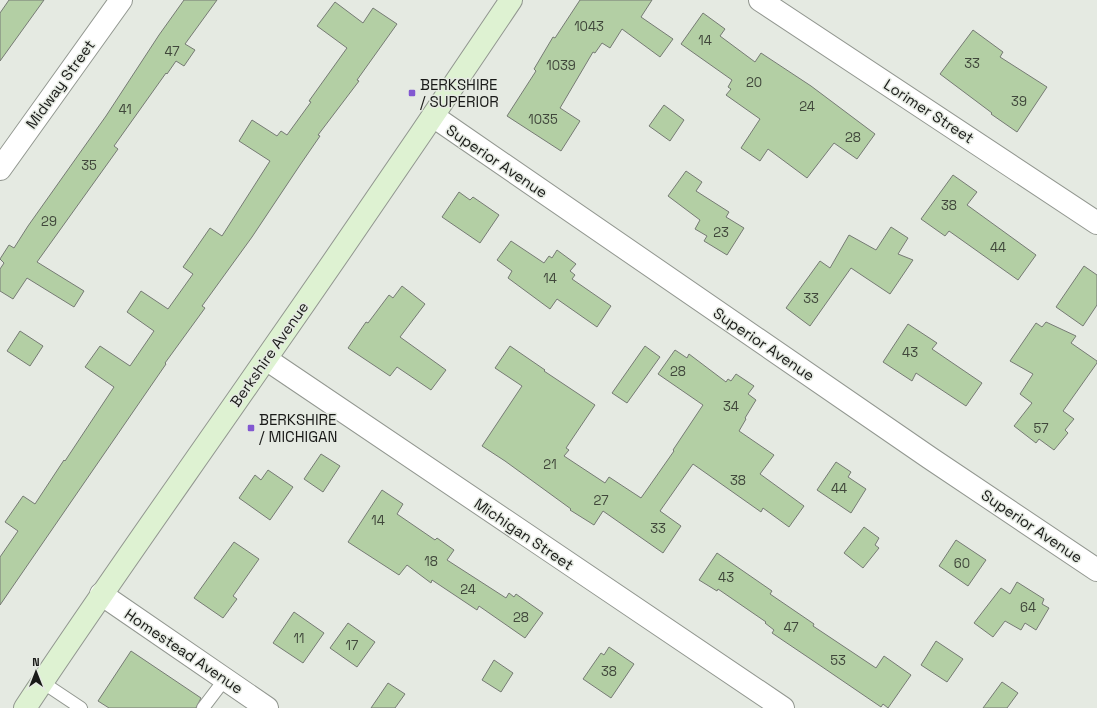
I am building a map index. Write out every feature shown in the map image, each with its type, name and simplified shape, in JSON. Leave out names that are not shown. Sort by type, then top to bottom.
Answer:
[{"type":"main road","name":"Berkshire Avenue","points":[[25,708],[101,594],[266,359],[511,0]]},
{"type":"street","name":"Midway Street","points":[[0,169],[121,0]]},
{"type":"street","name":"Lorimer Street","points":[[760,0],[1097,223]]},
{"type":"street","name":"Superior Avenue","points":[[433,116],[917,449],[1097,570]]},
{"type":"street","name":"Michigan Street","points":[[266,359],[783,708]]},
{"type":"street","name":"Homestead Avenue","points":[[101,594],[267,708]]},
{"type":"lane","points":[[203,708],[225,680]]},
{"type":"lane","points":[[42,682],[81,708]]},
{"type":"building","points":[[9,0],[44,0],[0,61],[0,13]]},
{"type":"building","points":[[184,0],[217,0],[185,44],[195,50],[184,66],[176,61],[167,74],[166,73],[114,146],[118,149],[37,262],[84,291],[74,307],[27,278],[13,299],[0,291],[0,269],[4,263],[0,259],[9,245],[14,248],[106,116],[159,35]]},
{"type":"building","points":[[580,0],[652,0],[641,17],[673,39],[660,57],[622,29],[610,48],[602,43],[595,53],[593,52],[560,108],[580,121],[561,151],[507,116],[536,71],[534,69],[553,37],[555,38]]},
{"type":"building","points":[[335,2],[363,23],[373,8],[397,24],[357,80],[359,81],[318,135],[320,136],[252,237],[202,306],[205,308],[165,363],[166,364],[0,605],[0,557],[18,531],[5,522],[23,496],[35,504],[114,387],[85,367],[100,346],[130,366],[154,331],[127,312],[141,291],[168,309],[193,274],[183,267],[210,228],[222,236],[270,161],[239,141],[252,120],[277,136],[281,131],[287,135],[347,48],[317,26]]},
{"type":"building","points":[[703,13],[725,29],[720,36],[755,62],[761,53],[811,86],[875,134],[857,159],[834,143],[807,178],[768,149],[760,161],[741,148],[760,119],[726,95],[731,89],[728,87],[732,80],[681,44]]},
{"type":"building","points":[[973,30],[1003,52],[1000,57],[1047,87],[1017,132],[991,114],[992,113],[940,74]]},
{"type":"building","points":[[664,105],[684,120],[670,141],[649,126]]},
{"type":"building","points":[[686,171],[702,182],[696,191],[729,212],[726,217],[744,228],[727,255],[704,241],[707,236],[695,229],[700,220],[668,196]]},
{"type":"building","points":[[953,175],[977,192],[967,205],[1036,255],[1018,280],[949,231],[945,236],[921,219]]},
{"type":"building","points":[[459,192],[470,200],[473,197],[499,215],[480,243],[442,217]]},
{"type":"building","points":[[891,227],[908,238],[898,254],[913,260],[890,294],[851,268],[810,326],[786,308],[820,261],[830,268],[849,235],[876,250]]},
{"type":"building","points":[[511,241],[544,263],[549,256],[552,258],[557,250],[576,264],[570,271],[575,275],[572,279],[611,306],[597,327],[557,299],[550,309],[508,278],[512,271],[497,260]]},
{"type":"building","points":[[1084,266],[1097,275],[1097,305],[1083,326],[1056,307]]},
{"type":"building","points":[[402,286],[425,304],[400,337],[446,370],[431,390],[397,367],[390,376],[348,348],[366,322],[368,323],[389,295],[393,298]]},
{"type":"building","points":[[1046,322],[1076,336],[1071,343],[1097,361],[1063,411],[1074,419],[1065,430],[1068,433],[1054,450],[1039,439],[1036,443],[1014,426],[1032,403],[1020,394],[1033,374],[1010,361],[1036,323],[1042,327]]},
{"type":"building","points":[[908,324],[937,343],[932,349],[982,383],[966,406],[916,373],[912,381],[883,362]]},
{"type":"building","points":[[20,331],[43,346],[30,366],[7,351]]},
{"type":"building","points":[[510,346],[595,405],[566,448],[569,450],[564,456],[605,483],[609,477],[641,498],[674,451],[673,450],[703,405],[658,374],[675,350],[687,358],[689,354],[726,382],[728,379],[731,381],[736,374],[754,386],[748,394],[756,400],[739,431],[774,455],[760,474],[804,506],[789,527],[763,508],[761,512],[693,464],[660,511],[681,526],[663,553],[603,511],[594,525],[570,510],[571,509],[482,446],[522,386],[495,368]]},
{"type":"building","points":[[645,346],[660,357],[627,403],[612,393]]},
{"type":"building","points":[[321,454],[340,466],[323,492],[304,479]]},
{"type":"building","points":[[836,462],[851,472],[848,477],[866,489],[851,513],[817,490]]},
{"type":"building","points":[[268,470],[293,487],[270,520],[239,498],[255,475],[261,480]]},
{"type":"building","points":[[382,490],[403,504],[397,514],[435,540],[437,538],[454,550],[447,560],[506,598],[509,593],[514,597],[516,594],[543,613],[525,638],[479,606],[477,610],[432,580],[431,583],[407,565],[399,575],[348,542]]},
{"type":"building","points":[[864,527],[879,538],[875,545],[879,548],[863,568],[844,553]]},
{"type":"building","points":[[956,540],[986,560],[968,586],[939,566]]},
{"type":"building","points":[[234,542],[259,559],[233,596],[237,599],[223,618],[194,598]]},
{"type":"building","points":[[717,553],[772,591],[770,594],[814,624],[813,626],[876,668],[884,656],[911,675],[888,708],[883,704],[881,707],[772,633],[774,630],[765,623],[766,622],[718,589],[717,591],[699,580]]},
{"type":"building","points":[[1017,582],[1044,599],[1042,604],[1049,608],[1036,630],[1025,623],[1021,630],[1005,621],[993,637],[974,623],[1001,588],[1010,594]]},
{"type":"building","points":[[294,612],[324,633],[303,663],[273,643]]},
{"type":"building","points":[[348,623],[375,642],[357,667],[330,648]]},
{"type":"building","points":[[936,641],[963,659],[947,682],[921,665]]},
{"type":"building","points":[[609,647],[634,664],[611,698],[583,679],[601,653],[604,655]]},
{"type":"building","points":[[131,651],[201,698],[196,708],[109,708],[98,701]]},
{"type":"building","points":[[494,660],[513,673],[501,692],[482,680]]},
{"type":"building","points":[[1002,682],[1018,693],[1007,708],[983,708]]},
{"type":"building","points":[[388,683],[405,694],[395,708],[371,708]]},
{"type":"place","name":"BERKSHIRE / SUPERIOR","points":[[412,93]]},
{"type":"place","name":"BERKSHIRE / MICHIGAN","points":[[251,428]]}]
